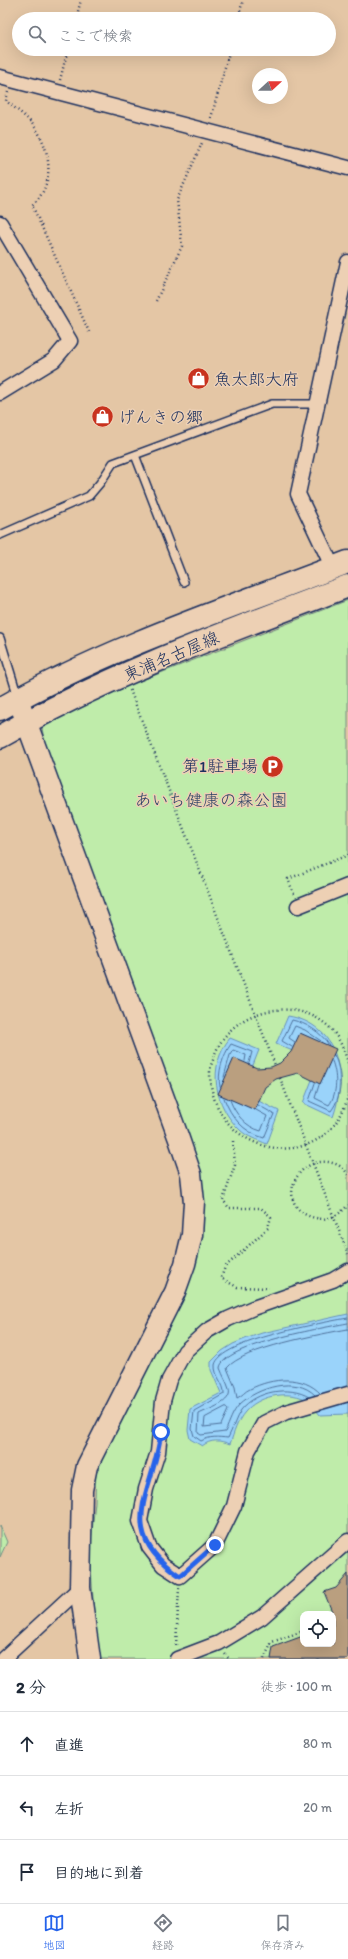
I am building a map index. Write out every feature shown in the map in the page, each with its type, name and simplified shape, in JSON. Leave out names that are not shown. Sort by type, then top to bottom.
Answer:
[{"type":"main road","name":"東浦名古屋線","points":[[9,704],[131,646],[340,565]]},
{"type":"main road","name":"東浦名古屋線","points":[[0,736],[57,705],[179,651],[348,586]]},
{"type":"street","points":[[6,79],[348,168]]},
{"type":"street","points":[[0,223],[70,341],[54,360],[0,393]]},
{"type":"street","points":[[340,565],[298,494],[348,262]]},
{"type":"street","points":[[9,704],[26,722],[179,1139],[191,1174],[194,1202],[192,1235],[175,1292],[87,1466],[82,1490],[80,1588],[90,1659]]},
{"type":"street","points":[[298,906],[348,886]]},
{"type":"street","points":[[348,1272],[333,1280],[253,1308],[207,1331],[185,1350],[169,1380],[164,1401],[158,1452],[146,1489],[140,1521],[149,1547],[163,1565],[180,1576],[215,1545],[234,1506],[248,1451],[264,1424],[286,1412],[308,1404],[348,1394]]},
{"type":"street","points":[[177,1655],[219,1643],[262,1617],[348,1541]]},
{"type":"street","points":[[3,1659],[80,1588]]},
{"type":"lane","points":[[0,535],[89,496],[100,483],[113,463],[272,404],[318,404]]},
{"type":"lane","points":[[135,456],[184,582]]},
{"type":"lane","points":[[0,638],[9,704]]},
{"type":"path","points":[[78,12],[81,0]]},
{"type":"path","points":[[240,12],[243,0]]},
{"type":"path","points":[[56,92],[66,56]]},
{"type":"path","points":[[156,301],[182,246],[176,200],[208,131],[228,56]]},
{"type":"path","points":[[6,79],[6,101],[33,125],[45,148],[48,161],[48,176],[45,190],[32,205],[90,334]]},
{"type":"path","points":[[128,686],[275,1065]]},
{"type":"path","points":[[298,906],[288,879],[348,855]]},
{"type":"path","points":[[348,1063],[337,1036],[329,1026],[310,1014],[287,1008],[275,1009],[256,1015],[234,1026],[222,1038],[215,1053],[210,1070],[212,1090],[219,1108],[227,1122],[251,1142],[267,1147],[290,1148],[306,1145],[322,1137],[331,1129],[341,1116],[348,1096]]},
{"type":"path","points":[[280,1078],[348,1254]]},
{"type":"path","points":[[233,1141],[235,1166],[223,1200],[229,1208],[261,1208],[271,1216],[268,1228],[225,1267],[221,1278],[237,1287],[273,1288],[292,1294]]},
{"type":"path","points":[[348,1174],[335,1163],[313,1163],[304,1170],[294,1182],[292,1193],[293,1203],[307,1216],[325,1219],[344,1210],[348,1205]]},
{"type":"path","points":[[177,1655],[180,1576]]},
{"type":"path","points":[[264,1659],[272,1642],[300,1631]]},
{"type":"green space","name":"あいち健康の森公園","points":[[348,600],[348,1659],[100,1659],[96,1645],[90,1552],[95,1502],[96,1466],[196,1254],[203,1231],[198,1181],[190,1139],[46,751],[42,728],[55,714]]},
{"type":"green space","points":[[0,1526],[7,1542],[0,1557]]},
{"type":"water","points":[[288,1016],[305,1021],[318,1029],[328,1040],[335,1054],[339,1069],[339,1085],[333,1117],[303,1103],[319,1062],[276,1044]]},
{"type":"water","points":[[230,1038],[259,1050],[242,1093],[279,1111],[267,1144],[240,1130],[231,1120],[219,1098],[216,1073],[218,1061]]},
{"type":"water","points":[[348,1314],[348,1414],[320,1415],[311,1404],[298,1396],[273,1396],[257,1402],[245,1412],[238,1423],[230,1444],[216,1441],[209,1442],[202,1446],[190,1439],[188,1430],[190,1409],[221,1393],[211,1370],[211,1362],[222,1351],[233,1344],[262,1333]]},
{"type":"building","points":[[300,1033],[336,1049],[320,1084],[298,1073],[276,1079],[265,1087],[255,1110],[218,1094],[234,1058],[257,1068],[271,1067],[280,1063],[291,1052]]},
{"type":"building","points":[[348,1574],[348,1659],[271,1659],[273,1647],[300,1637],[300,1647],[336,1647],[336,1611],[332,1611],[324,1592],[336,1588]]},
{"type":"place","name":"魚太郎大府","points":[[198,379]]},
{"type":"place","name":"げんきの郷","points":[[102,417]]},
{"type":"place","name":"第1駐車場","points":[[273,766]]},
{"type":"route","points":[[161,1432],[158,1452],[146,1489],[140,1521],[149,1547],[163,1565],[180,1576],[215,1545]]}]
